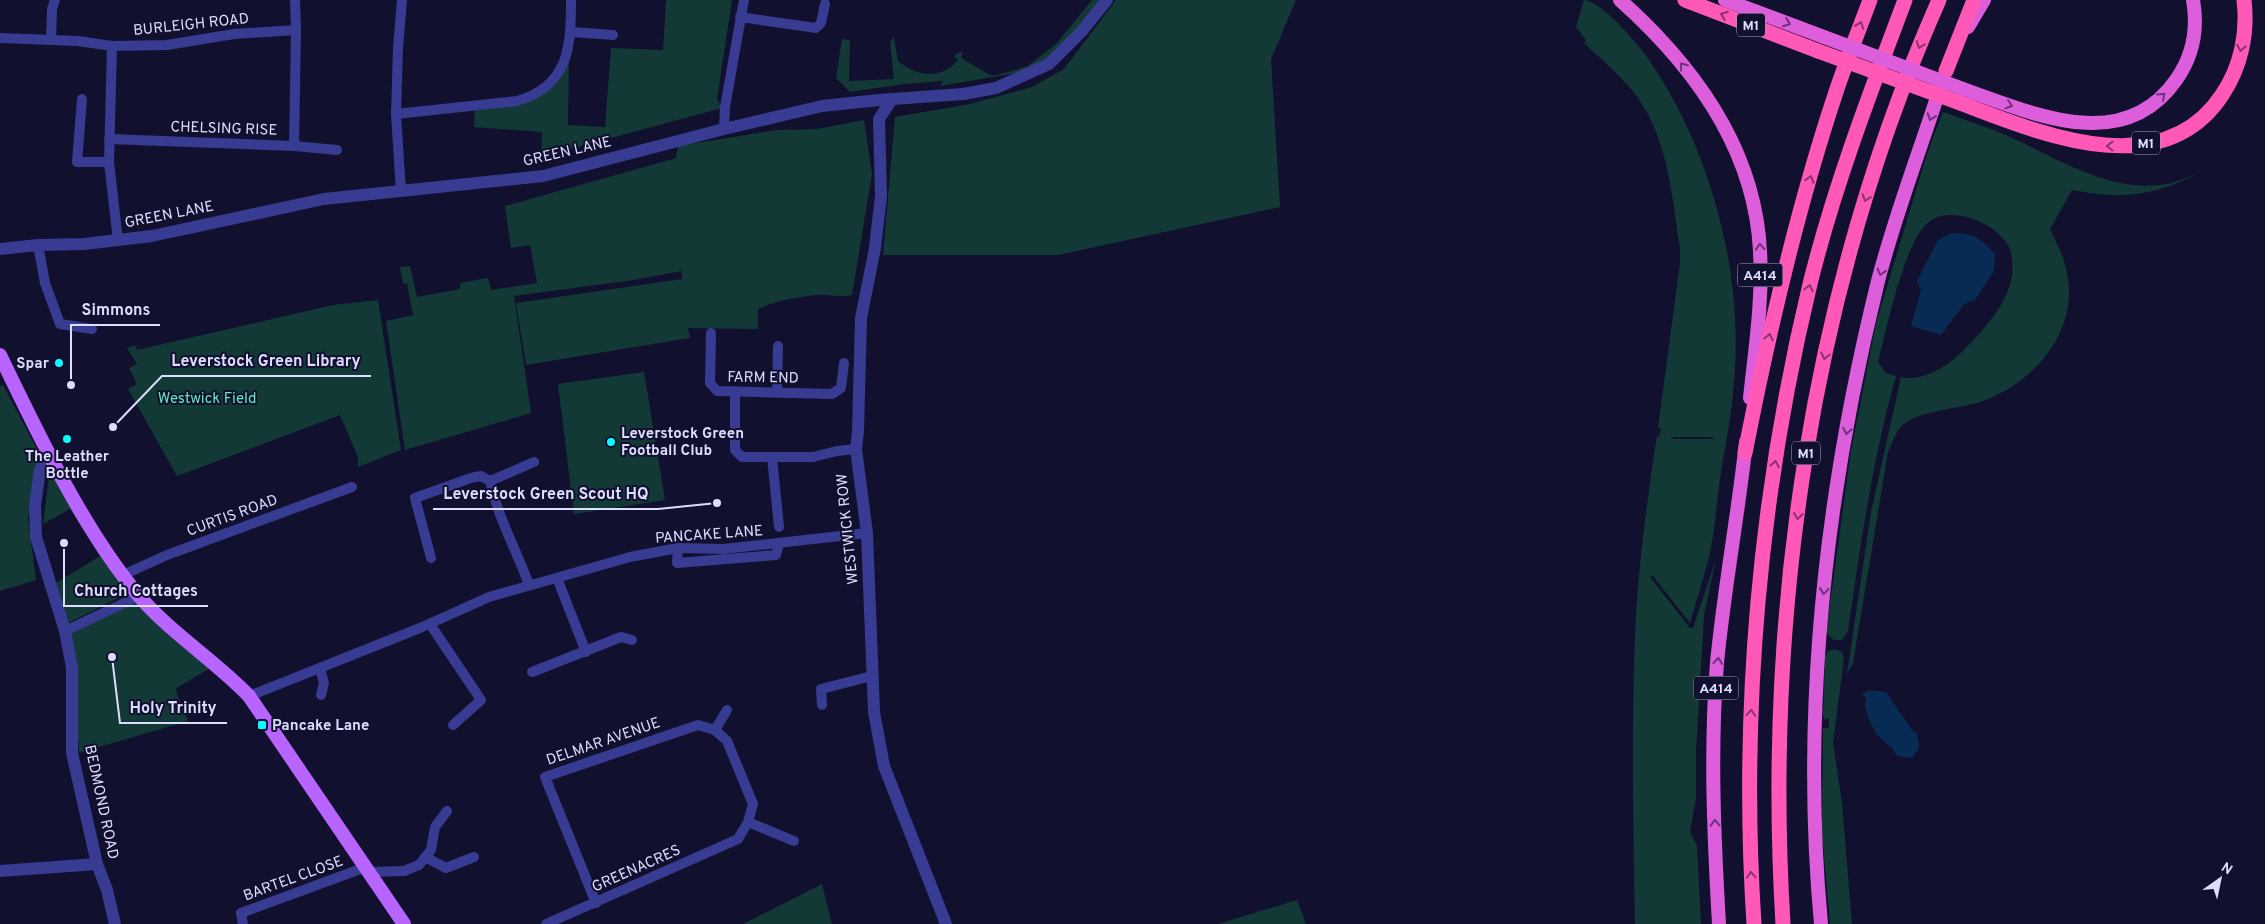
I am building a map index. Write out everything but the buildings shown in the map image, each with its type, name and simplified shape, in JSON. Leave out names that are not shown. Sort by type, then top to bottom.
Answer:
[{"type":"highway","name":"A414","points":[[1620,0],[1672,51],[1713,104],[1733,144],[1751,196],[1758,229],[1760,293],[1745,453],[1724,599],[1714,714],[1713,771],[1719,924]]},
{"type":"highway","name":"M1","points":[[1685,0],[1821,44],[1962,96],[2052,136],[2108,146],[2148,143],[2177,134],[2202,118],[2216,105],[2234,75],[2240,56],[2245,28],[2244,0]]},
{"type":"highway","points":[[1726,0],[1821,44]]},
{"type":"highway","points":[[1745,453],[1760,378],[1794,234],[1837,89],[1870,0]]},
{"type":"highway","name":"M1","points":[[1754,924],[1748,816],[1748,747],[1767,507],[1792,366],[1811,282],[1834,197],[1905,0]]},
{"type":"highway","name":"M1","points":[[1783,924],[1778,780],[1781,694],[1791,570],[1804,466],[1820,379],[1839,296],[1864,205],[1899,100],[1939,0]]},
{"type":"highway","points":[[1821,924],[1814,831],[1817,674],[1826,568],[1840,470],[1856,379],[1879,280],[1914,162],[1946,71],[1974,0]]},
{"type":"highway","points":[[1946,71],[1984,0]]},
{"type":"highway","points":[[1962,96],[2067,122],[2101,123],[2115,121],[2133,114],[2150,106],[2162,96],[2185,68],[2195,29],[2193,0]]},
{"type":"main road","points":[[0,355],[5,376],[83,512],[123,575],[139,596],[160,617],[249,696],[404,924]]},
{"type":"street","points":[[51,40],[52,9],[55,0]]},
{"type":"street","points":[[294,146],[295,0]]},
{"type":"street","points":[[401,192],[396,114],[402,0]]},
{"type":"street","points":[[396,114],[517,101],[534,96],[548,86],[560,72],[569,51],[571,0]]},
{"type":"street","points":[[724,129],[725,107],[744,0]]},
{"type":"street","name":"GREEN LANE","points":[[0,249],[118,241],[159,235],[324,199],[543,176],[724,129],[822,106],[962,94],[996,88],[1049,64],[1067,48],[1107,0]]},
{"type":"street","points":[[740,17],[816,28],[821,23],[825,4]]},
{"type":"street","name":"BURLEIGH ROAD","points":[[0,38],[51,40],[112,46],[167,45],[234,34],[296,30]]},
{"type":"street","points":[[571,32],[613,35]]},
{"type":"street","points":[[112,46],[109,162],[118,241]]},
{"type":"street","points":[[82,99],[77,162],[109,162]]},
{"type":"street","points":[[860,102],[879,119],[892,99]]},
{"type":"street","name":"WESTWICK ROW","points":[[879,119],[880,196],[875,248],[861,318],[856,449],[867,533],[874,712],[884,766],[946,924]]},
{"type":"street","name":"CHELSING RISE","points":[[109,139],[294,146],[337,150]]},
{"type":"street","points":[[38,245],[45,283],[60,324],[92,329]]},
{"type":"street","name":"FARM END","points":[[711,333],[710,383],[717,391],[832,394],[841,388],[844,363]]},
{"type":"street","points":[[776,392],[778,346]]},
{"type":"street","points":[[735,391],[735,450],[742,457],[813,457],[837,451],[856,449]]},
{"type":"street","name":"BEDMOND ROAD","points":[[50,454],[40,470],[35,505],[36,537],[65,631],[72,668],[72,753],[97,864],[107,890],[115,924]]},
{"type":"street","points":[[772,457],[779,527]]},
{"type":"street","points":[[490,481],[534,462]]},
{"type":"street","points":[[431,558],[415,498],[481,476],[490,481],[500,517],[518,554],[529,586]]},
{"type":"street","name":"CURTIS ROAD","points":[[123,575],[167,555],[352,487]]},
{"type":"street","name":"PANCAKE LANE","points":[[249,696],[430,624],[489,597],[630,557],[678,548],[723,554],[776,555],[779,544],[867,533]]},
{"type":"street","points":[[678,548],[677,563],[723,554]]},
{"type":"street","points":[[557,578],[586,652]]},
{"type":"street","points":[[65,631],[139,596]]},
{"type":"street","points":[[430,624],[481,700],[452,725]]},
{"type":"street","points":[[532,672],[621,637],[632,640]]},
{"type":"street","points":[[320,669],[324,683],[321,694]]},
{"type":"street","points":[[822,705],[821,689],[872,676]]},
{"type":"street","points":[[726,710],[715,730],[727,741],[753,804],[748,822],[794,841]]},
{"type":"street","name":"DELMAR AVENUE","points":[[596,903],[545,778],[698,725],[715,730]]},
{"type":"street","points":[[368,870],[404,871],[419,865],[431,850],[435,827],[447,810]]},
{"type":"street","name":"GREENACRES","points":[[546,924],[738,839],[748,822]]},
{"type":"street","points":[[425,857],[446,868],[474,857]]},
{"type":"street","points":[[0,871],[97,864]]},
{"type":"street","name":"BARTEL CLOSE","points":[[243,924],[241,913],[368,870]]},
{"type":"green space","points":[[666,0],[732,0],[717,99],[722,108],[541,157],[542,132],[474,127],[475,105],[517,101],[548,86],[569,51],[568,125],[605,127],[611,48],[663,50]]},
{"type":"green space","points":[[1092,0],[1101,0],[1075,37],[1029,71],[940,86],[943,81],[904,84],[850,92],[836,78],[842,39],[850,40],[849,81],[894,79],[890,42],[894,37],[898,61],[920,73],[936,74],[944,71],[958,60],[954,56],[960,52],[963,53],[961,58],[990,75],[997,75],[1028,66],[1057,43]]},
{"type":"green space","points":[[1116,0],[1296,0],[1271,59],[1280,207],[1058,255],[883,255],[895,117],[970,104],[1032,87],[1064,69]]},
{"type":"green space","points":[[1584,0],[1599,7],[1618,23],[1647,57],[1669,92],[1689,130],[1705,170],[1718,212],[1733,297],[1736,340],[1730,416],[1711,547],[1690,623],[1653,576],[1650,577],[1690,628],[1693,628],[1716,559],[1704,615],[1696,752],[1696,798],[1690,832],[1697,846],[1701,924],[1635,924],[1633,729],[1636,613],[1647,501],[1657,435],[1658,439],[1661,429],[1658,428],[1680,263],[1680,249],[1668,171],[1657,133],[1638,98],[1626,83],[1584,43],[1586,40],[1576,27]],"holes":[[[1669,437],[1709,437],[1716,439],[1675,439]]]},
{"type":"green space","points":[[1943,112],[2008,136],[2081,171],[2120,183],[2139,185],[2164,184],[2199,173],[2167,187],[2137,194],[2107,195],[2072,190],[2050,229],[2065,263],[2069,290],[2067,311],[2061,331],[2050,350],[2037,366],[2003,392],[1974,404],[1916,417],[1898,430],[1888,452],[1853,663],[1847,674],[1871,512],[1901,377],[1910,378],[1928,375],[1959,355],[1999,309],[2008,291],[2012,277],[2012,259],[2009,247],[1995,231],[1974,219],[1951,215],[1930,221],[1921,230],[1912,246],[1891,308],[1878,362],[1886,373],[1896,376],[1880,438],[1862,535],[1848,631],[1842,640],[1834,640],[1826,633],[1851,451],[1876,323],[1927,154]]},
{"type":"green space","points":[[864,120],[872,174],[852,295],[809,296],[765,306],[758,309],[758,329],[688,328],[690,338],[526,365],[516,303],[682,279],[681,264],[681,271],[634,280],[514,296],[531,413],[405,450],[386,321],[413,315],[407,283],[403,284],[400,267],[410,266],[417,297],[460,289],[460,283],[488,278],[491,290],[537,283],[530,245],[511,248],[505,206],[676,158],[678,146],[777,130],[817,129]]},
{"type":"green space","name":"Westwick Field","points":[[378,300],[401,450],[358,467],[358,457],[340,415],[177,476],[128,389],[137,384],[129,368],[137,364],[127,348],[135,345],[137,350],[333,305]]},
{"type":"green space","name":"Leverstock Green Football Club","points":[[644,372],[665,500],[574,514],[558,384]]},
{"type":"green space","points":[[3,385],[39,453],[28,519],[36,580],[0,591],[0,386]]},
{"type":"green space","points":[[50,469],[129,593],[68,623],[56,583],[100,556],[70,509],[43,524]]},
{"type":"green space","points":[[137,599],[210,668],[175,689],[188,721],[79,753],[74,668],[68,632]]},
{"type":"green space","points":[[1835,649],[1842,652],[1844,658],[1833,743],[1842,803],[1852,924],[1830,924],[1822,832],[1823,728],[1829,728],[1829,719],[1826,718],[1825,721],[1823,716],[1825,656],[1828,651]]},
{"type":"green space","points":[[822,884],[832,924],[743,924]]},
{"type":"green space","points":[[1297,900],[1306,924],[1218,924]]},
{"type":"water","points":[[1951,233],[1971,235],[1985,244],[1995,254],[1994,271],[1975,300],[1964,304],[1941,335],[1911,326],[1921,290],[1917,281],[1938,240]]},
{"type":"water","points":[[1870,690],[1886,692],[1914,733],[1917,732],[1919,748],[1912,758],[1897,756],[1893,749],[1877,735],[1869,720],[1865,706],[1866,698],[1862,694]]},
{"type":"place","name":"Spar","points":[[59,363]]},
{"type":"place","name":"Simmons","points":[[71,385]]},
{"type":"place","name":"Leverstock Green Library","points":[[113,427]]},
{"type":"place","name":"The Leather Bottle","points":[[67,439]]},
{"type":"place","name":"Leverstock Green Football Club","points":[[611,442]]},
{"type":"place","name":"Leverstock Green Scout HQ","points":[[717,503]]},
{"type":"place","name":"Church Cottages","points":[[64,543]]},
{"type":"place","name":"Holy Trinity","points":[[112,657]]},
{"type":"place","name":"Pancake Lane","points":[[262,725]]}]
